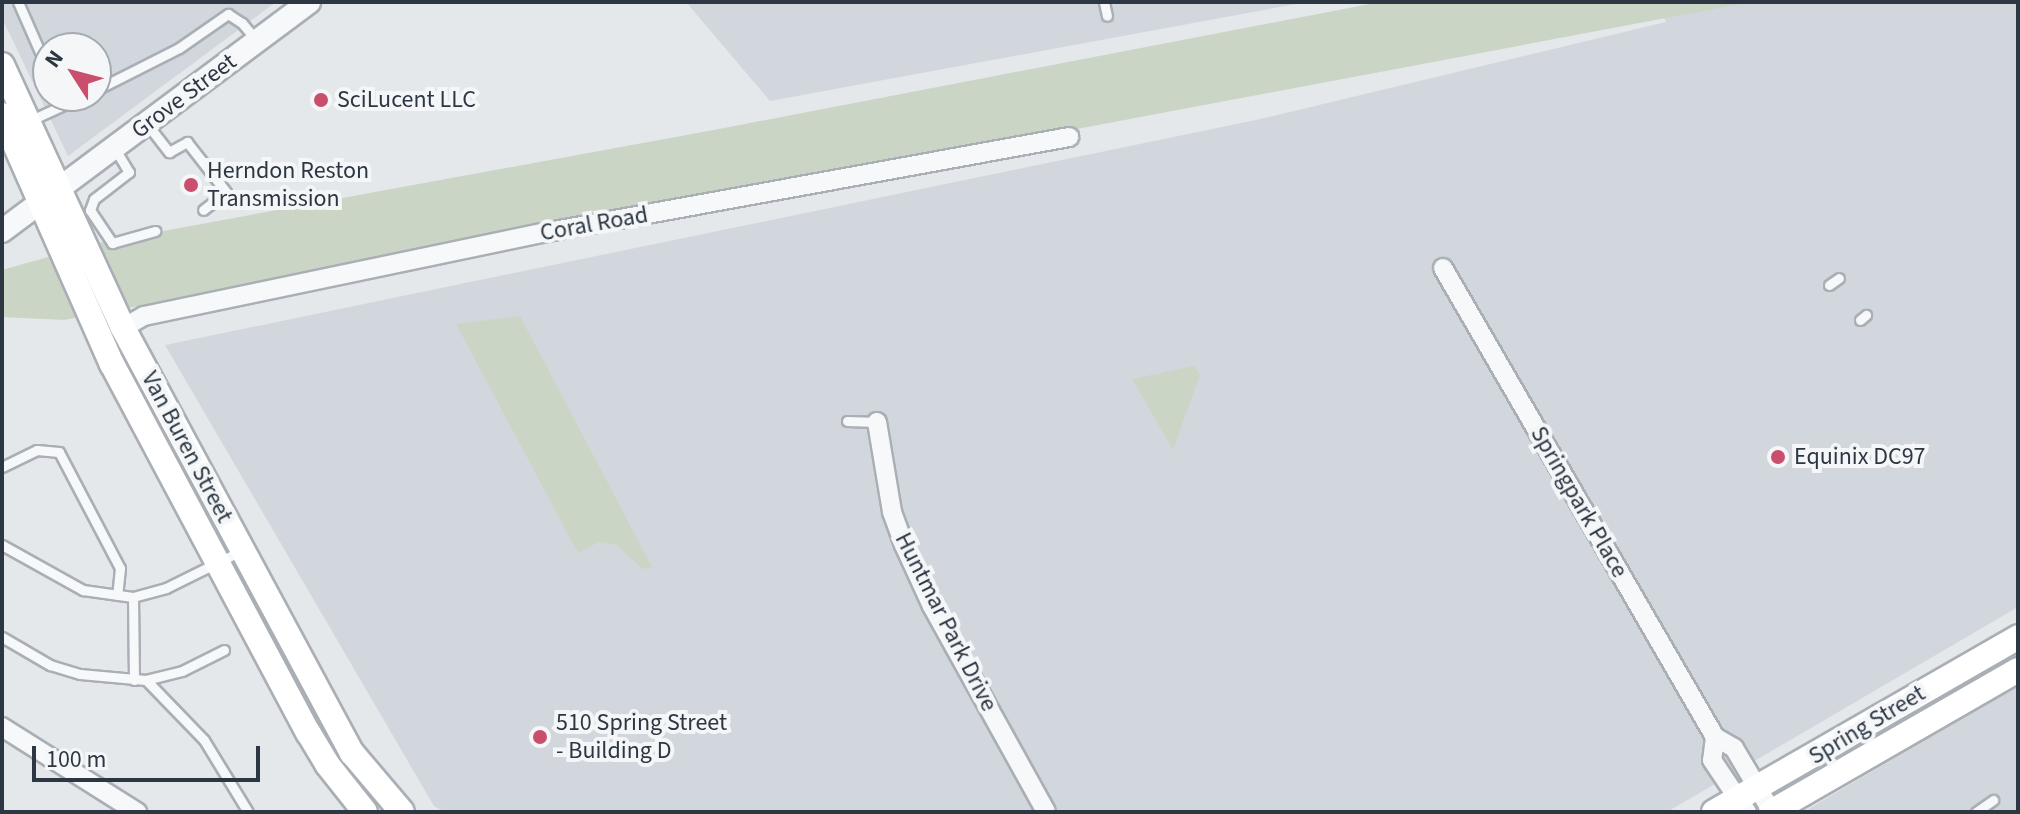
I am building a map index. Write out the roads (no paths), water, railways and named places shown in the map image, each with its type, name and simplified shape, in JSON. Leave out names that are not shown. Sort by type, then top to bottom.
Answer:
[{"type":"main road","name":"Van Buren Street","points":[[2,65],[29,121],[50,197],[112,364],[320,753],[365,812]]},
{"type":"main road","name":"Van Buren Street","points":[[2,115],[50,197],[90,234],[123,328],[352,753],[402,812]]},
{"type":"main road","name":"Spring Street","points":[[1714,812],[1748,799],[2018,637]]},
{"type":"main road","name":"Spring Street","points":[[1772,812],[2018,670]]},
{"type":"street","name":"Grove Street","points":[[2,231],[309,2]]},
{"type":"street","name":"Coral Road","points":[[123,328],[144,316],[521,237],[1069,137]]},
{"type":"street","name":"Springpark Place","points":[[1443,268],[1715,737],[1734,748],[1748,799],[1772,812]]},
{"type":"street","name":"Huntmar Park Drive","points":[[877,422],[892,512],[904,545],[932,606],[1046,812]]},
{"type":"street","points":[[2,727],[137,812]]},
{"type":"lane","points":[[18,2],[32,34]]},
{"type":"lane","points":[[1104,2],[1107,16]]},
{"type":"lane","points":[[112,82],[179,48],[228,14],[242,23],[257,41]]},
{"type":"lane","points":[[29,121],[48,112]]},
{"type":"lane","points":[[147,124],[169,152],[187,142],[226,192],[203,210]]},
{"type":"lane","points":[[114,148],[129,172],[94,199],[90,210],[90,234],[112,243],[155,231]]},
{"type":"lane","points":[[1829,285],[1839,278]]},
{"type":"lane","points":[[847,421],[877,422]]},
{"type":"lane","points":[[2,467],[37,450],[59,452],[120,568],[117,595]]},
{"type":"lane","points":[[2,545],[83,590],[133,597],[166,588],[243,550]]},
{"type":"lane","points":[[133,597],[134,680]]},
{"type":"lane","points":[[2,637],[50,665],[80,674],[134,680],[182,671],[224,650]]},
{"type":"lane","points":[[146,680],[204,740],[248,812]]},
{"type":"lane","points":[[1976,812],[1993,800]]},
{"type":"place","name":"SciLucent LLC","points":[[321,100]]},
{"type":"place","name":"Herndon Reston Transmission","points":[[191,185]]},
{"type":"place","name":"Equinix DC97","points":[[1778,457]]},
{"type":"place","name":"510 Spring Street - Building D","points":[[540,737]]}]
